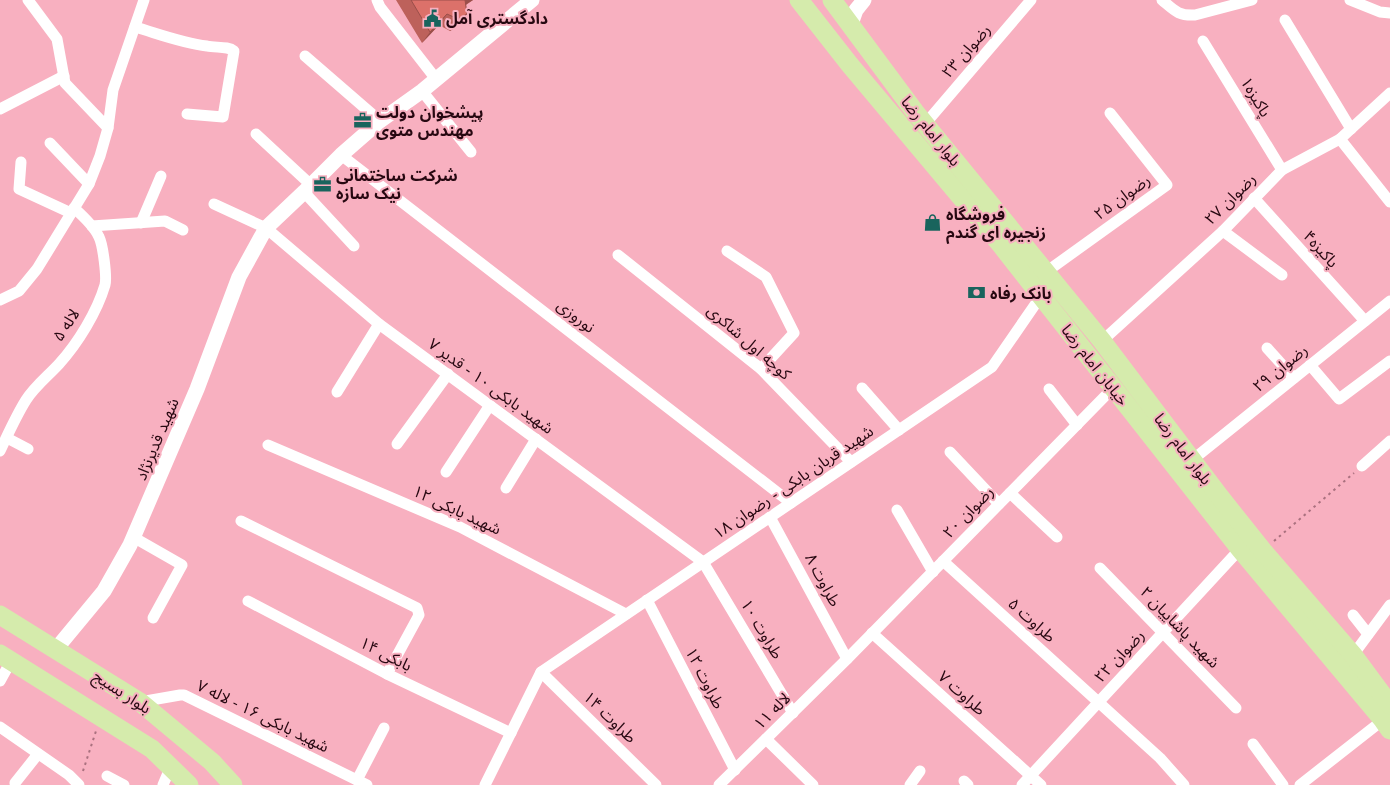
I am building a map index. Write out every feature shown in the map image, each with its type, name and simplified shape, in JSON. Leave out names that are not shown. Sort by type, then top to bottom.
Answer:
[{"type":"main road","name":"خیابان امام رضا","points":[[799,0],[1001,245],[1240,549],[1388,718]]},
{"type":"main road","name":"بلوار امام رضا","points":[[832,0],[925,124],[1102,341],[1191,461],[1263,551],[1353,655],[1388,718]]},
{"type":"main road","points":[[841,53],[855,31]]},
{"type":"main road","name":"بلوار بسیج","points":[[0,615],[140,702],[212,762],[233,785]]},
{"type":"main road","name":"بلوار بسیج","points":[[6,657],[152,749],[189,785]]},
{"type":"street","points":[[28,0],[58,39],[65,83],[108,128]]},
{"type":"street","points":[[377,0],[380,7],[436,79]]},
{"type":"street","name":"شهید قدیرنژاد","points":[[56,649],[104,591],[133,537],[197,389],[239,276],[266,228],[341,155],[380,121],[422,91],[532,0]]},
{"type":"street","points":[[855,31],[856,10],[864,0]]},
{"type":"street","name":"رضوان ۲۳","points":[[925,124],[1031,0]]},
{"type":"street","points":[[1162,0],[1181,15],[1189,16],[1252,0]]},
{"type":"street","points":[[1350,0],[1380,12],[1390,13]]},
{"type":"street","points":[[0,300],[20,291],[37,269],[89,184],[108,128],[113,90],[135,26],[141,2]]},
{"type":"street","points":[[1285,20],[1351,129]]},
{"type":"street","points":[[135,26],[183,42],[232,49],[234,51],[222,117],[187,114]]},
{"type":"street","name":"پاکیزه۱","points":[[1203,41],[1282,170]]},
{"type":"street","points":[[305,56],[380,121]]},
{"type":"street","points":[[0,109],[64,76]]},
{"type":"street","points":[[422,91],[471,152]]},
{"type":"street","name":"رضوان ۲۷","points":[[1102,341],[1223,231],[1282,170],[1340,139],[1390,93]]},
{"type":"street","name":"رضوان ۲۵","points":[[1046,272],[1166,185],[1110,112]]},
{"type":"street","points":[[256,134],[307,189],[354,246]]},
{"type":"street","points":[[1340,139],[1390,202]]},
{"type":"street","points":[[50,143],[89,184]]},
{"type":"street","name":"نوروزی","points":[[341,155],[791,502]]},
{"type":"street","points":[[21,162],[19,189],[73,210]]},
{"type":"street","points":[[140,223],[161,176]]},
{"type":"street","name":"پاکیزه۴","points":[[1254,198],[1365,321]]},
{"type":"street","name":"شهید بابکی ۱۰ - قدیر ۷","points":[[214,204],[266,228],[380,324],[703,562]]},
{"type":"street","name":"لاله ۵","points":[[0,451],[26,400],[74,346],[96,308],[105,284],[105,270],[99,237],[92,226],[73,210]]},
{"type":"street","points":[[92,226],[165,221],[183,230]]},
{"type":"street","points":[[1223,231],[1282,275]]},
{"type":"street","points":[[727,251],[766,277],[794,333],[761,369]]},
{"type":"street","name":"کوچه اول شاکری","points":[[618,255],[761,369],[851,462]]},
{"type":"street","name":"شهید قربان بابکی - رضوان ۱۸","points":[[541,672],[992,367],[1041,296]]},
{"type":"street","name":"رضوان ۲۹","points":[[1191,461],[1390,301]]},
{"type":"street","points":[[337,392],[380,324]]},
{"type":"street","points":[[1267,348],[1294,378]]},
{"type":"street","points":[[1310,365],[1339,399],[1390,361]]},
{"type":"street","points":[[397,444],[448,374]]},
{"type":"street","points":[[862,388],[899,430]]},
{"type":"street","name":"رضوان ۲۰","points":[[847,659],[1113,388]]},
{"type":"street","points":[[1049,389],[1077,424]]},
{"type":"street","points":[[446,472],[490,405]]},
{"type":"street","points":[[7,438],[28,449]]},
{"type":"street","points":[[506,488],[536,439]]},
{"type":"street","points":[[1362,466],[1390,441]]},
{"type":"street","name":"شهید بابکی ۱۲","points":[[268,445],[460,527],[626,614]]},
{"type":"street","points":[[950,452],[999,504]]},
{"type":"street","points":[[1010,493],[1057,537]]},
{"type":"street","points":[[897,510],[933,572]]},
{"type":"street","name":"طراوت ۸","points":[[770,516],[847,659]]},
{"type":"street","points":[[241,521],[417,608],[419,615],[386,674]]},
{"type":"street","points":[[133,537],[182,565],[153,618]]},
{"type":"street","name":"رضوان ۲۲","points":[[1022,785],[1240,549]]},
{"type":"street","name":"طراوت ۵","points":[[943,561],[1160,758],[1184,785]]},
{"type":"street","name":"طراوت ۱۰","points":[[703,562],[793,713]]},
{"type":"street","name":"شهید پاشاییان ۲","points":[[1100,568],[1236,708]]},
{"type":"street","name":"طراوت ۱۲","points":[[647,600],[734,770]]},
{"type":"street","name":"بابکی ۱۴","points":[[248,601],[386,674],[511,734]]},
{"type":"street","points":[[1353,655],[1390,605]]},
{"type":"street","points":[[1352,615],[1368,634]]},
{"type":"street","name":"طراوت ۷","points":[[872,634],[1041,785]]},
{"type":"street","points":[[0,681],[6,657]]},
{"type":"street","name":"لاله ۱۱","points":[[719,785],[847,659]]},
{"type":"street","points":[[485,785],[541,672]]},
{"type":"street","name":"طراوت ۱۴","points":[[541,672],[656,785]]},
{"type":"street","name":"شهید بابکی ۱۶ - لاله ۷","points":[[140,702],[184,695],[362,783]]},
{"type":"street","points":[[1300,785],[1388,718]]},
{"type":"street","points":[[0,727],[69,775],[79,785]]},
{"type":"street","points":[[362,783],[384,728]]},
{"type":"street","points":[[766,739],[813,785]]},
{"type":"street","points":[[1253,744],[1283,785]]},
{"type":"street","points":[[15,783],[38,754]]},
{"type":"street","points":[[163,785],[171,766]]},
{"type":"street","points":[[910,785],[920,771]]},
{"type":"street","points":[[107,776],[124,785]]},
{"type":"path","points":[[1263,551],[1362,466]]},
{"type":"path","points":[[79,785],[100,716]]},
{"type":"building","points":[[411,0],[465,0],[467,14],[458,19],[447,14],[430,32]]},
{"type":"place","name":"دادگستری آمل","points":[[432,18]]},
{"type":"place","name":"پیشخوان دولت مهندس متوی","points":[[362,121]]},
{"type":"place","name":"شرکت ساختمانی نیک سازه","points":[[322,184]]},
{"type":"place","name":"فروشگاه زنجیره ای گندم","points":[[932,223]]},
{"type":"place","name":"بانک رفاه","points":[[976,293]]}]
